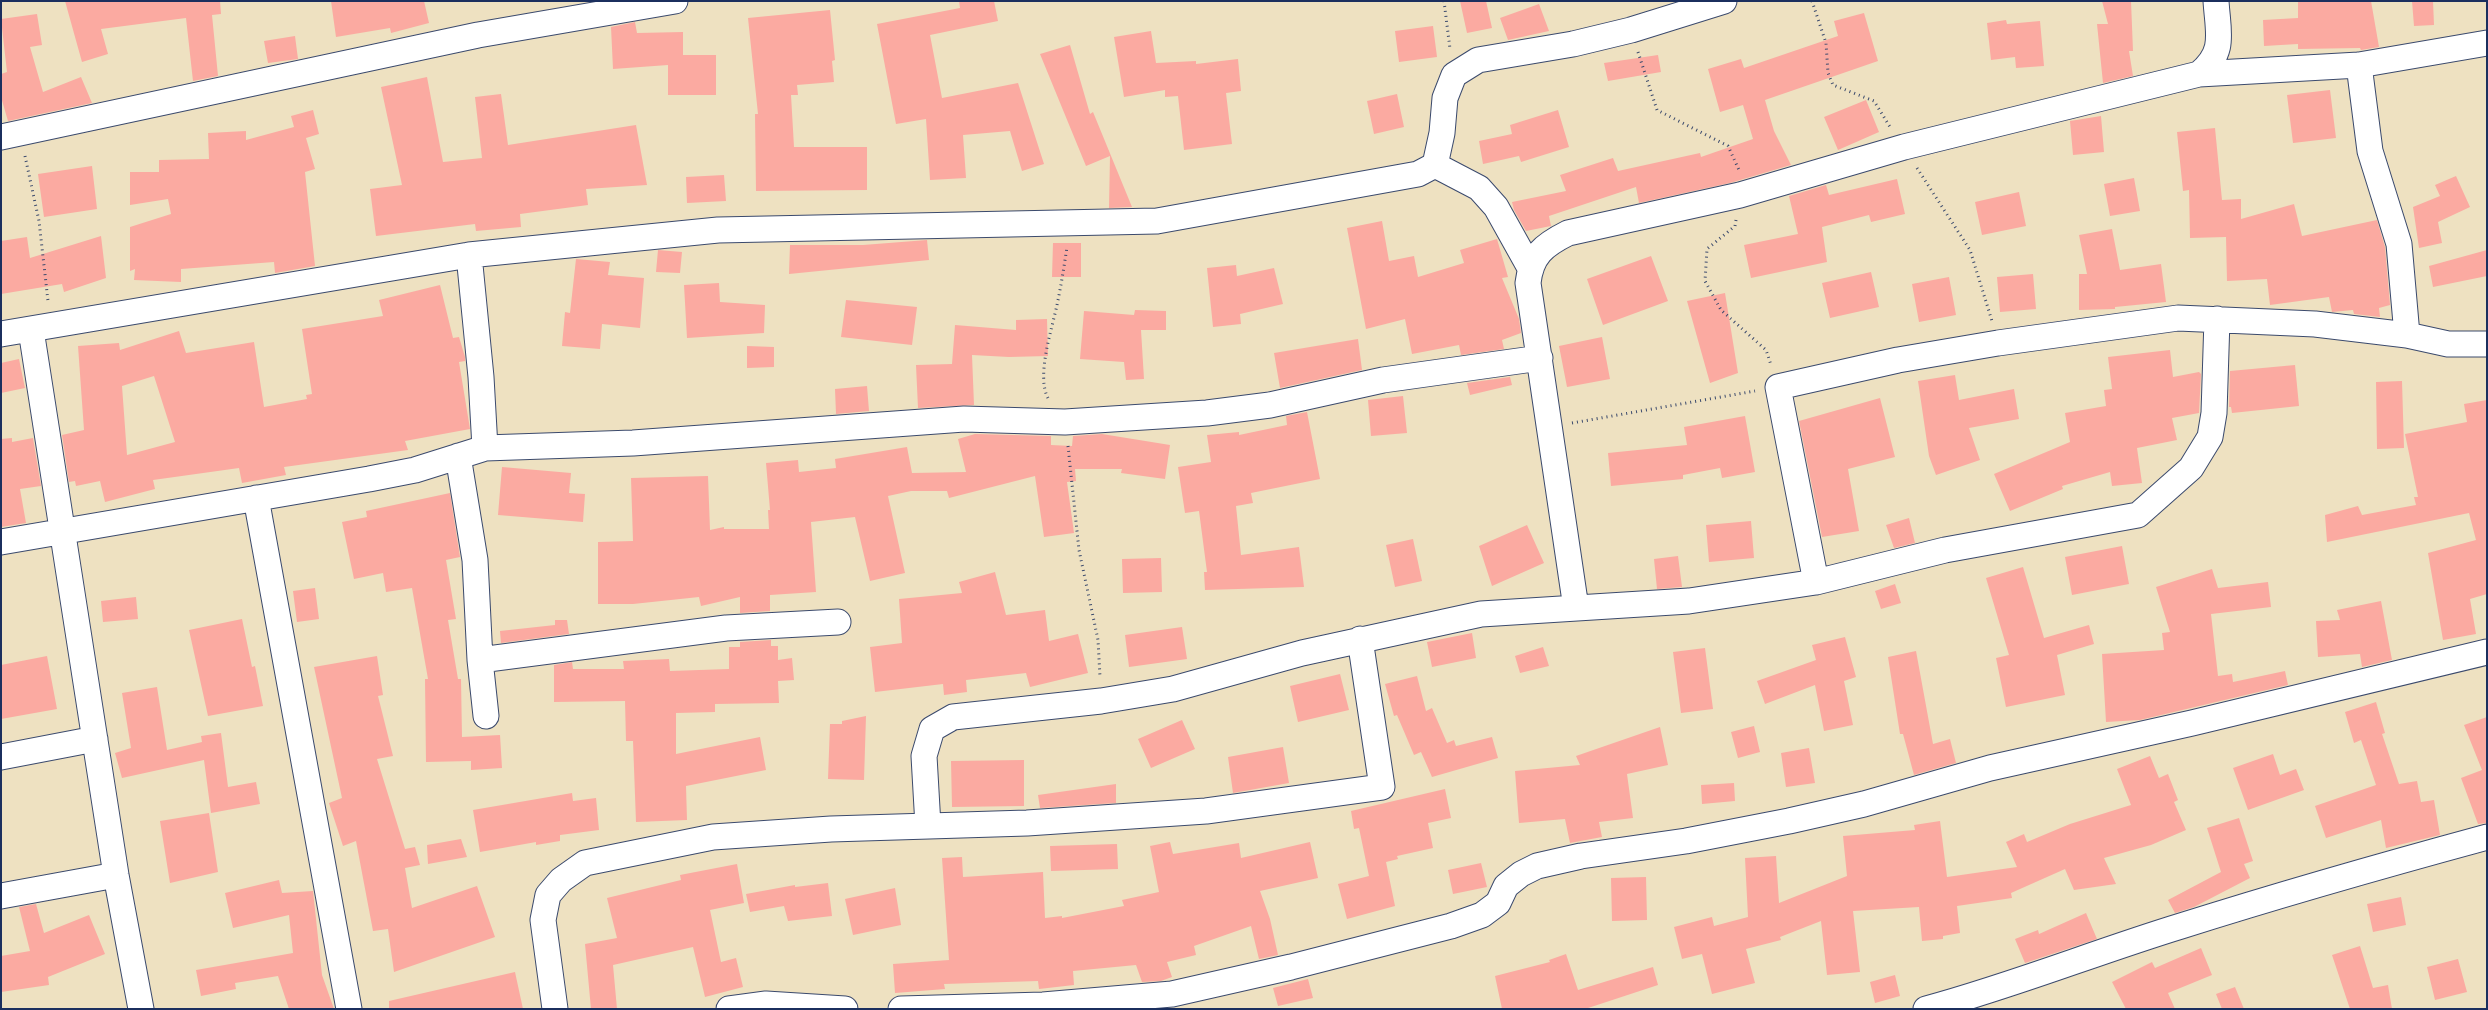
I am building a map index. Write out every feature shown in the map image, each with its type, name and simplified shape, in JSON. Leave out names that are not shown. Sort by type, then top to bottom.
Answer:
[{"type":"street","points":[[11,135],[478,35],[675,1]]},
{"type":"street","points":[[1,334],[469,255],[718,230],[1157,221],[1418,174],[1435,164],[1442,133],[1445,98],[1454,75],[1478,60],[1573,44],[1622,33],[1724,1]]},
{"type":"street","points":[[2198,74],[2211,64],[2218,50],[2216,1]]},
{"type":"street","points":[[1576,608],[1528,283],[1530,268],[1547,243],[1568,233],[1740,195],[1904,147],[2198,74],[2360,65],[2487,43]]},
{"type":"street","points":[[2360,65],[2370,151],[2399,244],[2407,335]]},
{"type":"street","points":[[1435,164],[1479,188],[1496,207],[1530,268]]},
{"type":"street","points":[[469,255],[481,377],[485,448]]},
{"type":"street","points":[[1816,582],[1778,387],[1898,360],[1998,342],[2178,318],[2314,324],[2407,335],[2448,344],[2487,344]]},
{"type":"street","points":[[928,826],[924,756],[932,729],[953,717],[1101,701],[1173,689],[1360,639],[1481,614],[1689,601],[1816,582],[1945,550],[2138,515],[2167,492],[2191,468],[2210,437],[2214,413],[2217,319]]},
{"type":"street","points":[[41,328],[63,531],[116,876],[141,1009]]},
{"type":"street","points":[[1,542],[388,475],[485,448],[633,444],[964,418],[1065,422],[1207,413],[1270,405],[1383,380],[1540,358]]},
{"type":"street","points":[[458,456],[475,560],[480,660],[486,716]]},
{"type":"street","points":[[256,498],[349,1009]]},
{"type":"street","points":[[480,660],[726,628],[838,622]]},
{"type":"street","points":[[555,1009],[543,920],[548,895],[560,880],[585,863],[713,837],[1027,823],[1206,811],[1382,787],[1360,639]]},
{"type":"street","points":[[901,1009],[1115,1001],[1181,992],[1387,943],[1482,915],[1498,902],[1506,886],[1537,866],[1789,821],[1864,804],[1990,768],[2201,721],[2487,652]]},
{"type":"street","points":[[1,757],[96,739]]},
{"type":"street","points":[[1926,1009],[1976,995],[2182,926],[2378,867],[2487,837]]},
{"type":"street","points":[[1,896],[116,876]]},
{"type":"street","points":[[729,1009],[766,1004],[845,1009]]},
{"type":"path","points":[[1444,1],[1454,75]]},
{"type":"path","points":[[11,135],[39,221],[41,328]]},
{"type":"path","points":[[1070,224],[1058,304],[1048,342],[1045,376],[1046,394],[1055,410],[1065,422],[1080,550],[1098,640],[1101,701]]},
{"type":"path","points":[[1550,427],[1778,387]]},
{"type":"building","points":[[65,1],[220,1],[221,14],[212,15],[218,76],[193,81],[186,18],[101,29],[108,54],[82,62]]},
{"type":"building","points":[[331,1],[424,1],[429,23],[391,33],[390,28],[336,37]]},
{"type":"building","points":[[959,1],[994,1],[998,21],[930,35],[942,98],[1018,83],[1044,164],[1022,171],[1010,131],[963,135],[966,178],[930,180],[926,119],[896,124],[877,24],[960,8]]},
{"type":"building","points":[[1460,1],[1486,1],[1492,28],[1467,33]]},
{"type":"building","points":[[2102,1],[2131,1],[2133,51],[2129,51],[2133,76],[2103,83],[2097,24],[2108,24]]},
{"type":"building","points":[[2298,1],[2371,1],[2379,47],[2361,50],[2360,48],[2298,49],[2298,44],[2264,46],[2263,20],[2298,18]]},
{"type":"building","points":[[2412,1],[2433,1],[2434,25],[2414,26]]},
{"type":"building","points":[[1539,4],[1549,31],[1508,40],[1500,18]]},
{"type":"building","points":[[830,10],[835,60],[832,61],[834,82],[797,85],[798,95],[791,95],[794,147],[867,147],[867,190],[756,191],[755,114],[758,114],[748,18]]},
{"type":"building","points":[[1864,13],[1878,61],[1765,100],[1774,131],[1791,165],[1730,183],[1639,203],[1636,187],[1549,216],[1551,226],[1526,231],[1514,210],[1512,202],[1566,191],[1560,175],[1613,158],[1618,171],[1700,153],[1701,157],[1753,139],[1743,105],[1720,112],[1708,69],[1741,59],[1744,68],[1838,36],[1834,21]]},
{"type":"building","points":[[37,14],[42,45],[30,47],[43,92],[81,77],[92,103],[8,121],[1,97],[1,74],[7,72],[1,19]]},
{"type":"building","points":[[2006,20],[2007,24],[2040,21],[2044,66],[2016,68],[2015,57],[1991,60],[1987,23]]},
{"type":"building","points":[[635,22],[637,33],[683,32],[683,55],[716,55],[716,95],[668,95],[668,65],[613,69],[611,27]]},
{"type":"building","points":[[1433,26],[1437,57],[1399,62],[1395,31]]},
{"type":"building","points":[[1151,31],[1156,63],[1196,61],[1196,64],[1238,59],[1241,91],[1226,93],[1232,144],[1184,150],[1178,96],[1165,97],[1165,90],[1124,97],[1114,37]]},
{"type":"building","points":[[295,36],[298,59],[268,63],[264,41]]},
{"type":"building","points":[[1070,45],[1090,114],[1093,112],[1132,207],[1109,208],[1110,156],[1086,166],[1040,54]]},
{"type":"building","points":[[1658,55],[1661,72],[1608,81],[1604,63]]},
{"type":"building","points":[[427,77],[443,162],[482,158],[475,97],[501,94],[508,145],[636,125],[647,185],[586,189],[588,205],[520,214],[521,227],[476,231],[475,224],[376,236],[370,189],[402,185],[381,87]]},
{"type":"building","points":[[2330,90],[2336,138],[2293,143],[2287,95]]},
{"type":"building","points":[[1397,94],[1404,127],[1374,134],[1367,101]]},
{"type":"building","points":[[1866,100],[1879,132],[1838,150],[1824,117]]},
{"type":"building","points":[[313,110],[319,134],[306,138],[315,169],[305,172],[315,266],[275,273],[274,262],[181,269],[181,282],[134,280],[135,269],[130,271],[130,227],[171,214],[168,199],[130,205],[130,172],[159,172],[159,160],[209,159],[208,133],[246,131],[246,140],[294,127],[291,116]]},
{"type":"building","points":[[1558,110],[1569,147],[1521,162],[1519,156],[1483,164],[1479,141],[1512,134],[1510,125]]},
{"type":"building","points":[[2101,116],[2104,152],[2073,155],[2070,121]]},
{"type":"building","points":[[2215,128],[2222,200],[2241,199],[2241,219],[2294,204],[2302,236],[2377,220],[2385,247],[2390,305],[2379,308],[2380,317],[2354,314],[2353,310],[2332,312],[2329,297],[2270,305],[2267,279],[2227,281],[2226,237],[2190,238],[2189,190],[2183,191],[2177,132]]},
{"type":"building","points":[[92,166],[97,209],[44,217],[38,174]]},
{"type":"building","points":[[724,175],[726,201],[687,203],[686,177]]},
{"type":"building","points":[[2456,176],[2470,207],[2438,222],[2442,243],[2419,248],[2413,207],[2440,196],[2435,185]]},
{"type":"building","points":[[2134,178],[2140,211],[2110,216],[2104,184]]},
{"type":"building","points":[[1897,179],[1905,214],[1871,222],[1869,215],[1822,227],[1827,262],[1751,278],[1744,245],[1798,234],[1789,196],[1826,185],[1829,195]]},
{"type":"building","points":[[2019,192],[2026,226],[1982,235],[1975,202]]},
{"type":"building","points":[[1382,221],[1389,261],[1414,256],[1418,277],[1464,263],[1460,250],[1497,239],[1508,277],[1502,278],[1519,319],[1521,333],[1502,340],[1504,349],[1461,355],[1459,345],[1412,354],[1405,319],[1366,329],[1347,228]]},
{"type":"building","points":[[2112,229],[2120,270],[2161,264],[2166,302],[2115,307],[2115,309],[2079,310],[2079,274],[2087,274],[2079,235]]},
{"type":"building","points":[[101,236],[106,278],[64,292],[62,284],[1,294],[1,241],[27,237],[30,258]]},
{"type":"building","points":[[927,240],[929,260],[789,274],[790,245],[863,245]]},
{"type":"building","points":[[1053,243],[1081,243],[1081,277],[1052,277]]},
{"type":"building","points":[[658,250],[682,252],[680,273],[656,272]]},
{"type":"building","points":[[2487,250],[2487,276],[2433,287],[2429,266]]},
{"type":"building","points":[[1651,256],[1668,301],[1603,325],[1587,279]]},
{"type":"building","points":[[576,259],[610,262],[608,275],[644,278],[640,328],[602,324],[600,349],[562,346],[565,312],[570,313]]},
{"type":"building","points":[[1236,265],[1237,276],[1274,268],[1283,304],[1240,314],[1241,324],[1213,327],[1207,268]]},
{"type":"building","points":[[1871,272],[1879,307],[1830,318],[1822,283]]},
{"type":"building","points":[[2033,274],[2036,309],[2000,312],[1997,277]]},
{"type":"building","points":[[1949,277],[1956,315],[1919,322],[1912,284]]},
{"type":"building","points":[[719,283],[720,302],[765,305],[764,333],[687,338],[684,285]]},
{"type":"building","points":[[440,285],[453,338],[459,337],[465,357],[465,361],[459,362],[470,429],[405,441],[408,450],[284,467],[286,475],[242,483],[239,468],[153,480],[155,489],[105,502],[100,481],[76,486],[75,481],[69,482],[62,435],[84,430],[78,346],[119,343],[120,350],[179,331],[186,353],[254,342],[264,407],[307,399],[306,395],[312,394],[302,329],[383,316],[379,300]],"holes":[[[154,376],[175,442],[127,455],[122,386]]]},
{"type":"building","points":[[1725,293],[1738,373],[1710,383],[1687,301]]},
{"type":"building","points":[[846,300],[917,307],[912,345],[841,337]]},
{"type":"building","points":[[1135,310],[1166,311],[1166,330],[1141,330],[1144,379],[1126,380],[1124,362],[1080,359],[1084,311],[1134,315]]},
{"type":"building","points":[[1047,319],[1048,356],[1009,357],[972,355],[974,405],[918,408],[916,365],[952,364],[955,325],[1016,330],[1016,320]]},
{"type":"building","points":[[1602,337],[1610,379],[1567,387],[1559,346]]},
{"type":"building","points":[[1358,339],[1362,370],[1280,388],[1274,353]]},
{"type":"building","points":[[747,346],[774,347],[774,367],[747,368]]},
{"type":"building","points":[[2170,350],[2173,377],[2199,372],[2201,374],[2199,413],[2172,418],[2177,440],[2137,448],[2142,483],[2112,486],[2110,472],[2062,486],[2063,489],[2010,511],[1994,474],[2070,442],[2065,413],[2106,406],[2104,390],[2112,389],[2108,357]]},
{"type":"building","points":[[19,359],[25,388],[1,393],[1,363]]},
{"type":"building","points":[[2295,365],[2299,406],[2232,413],[2231,407],[2229,407],[2230,371]]},
{"type":"building","points":[[1955,375],[1959,400],[2014,389],[2019,419],[1969,428],[1980,460],[1936,475],[1929,456],[1918,381]]},
{"type":"building","points":[[1510,377],[1512,385],[1470,395],[1467,383]]},
{"type":"building","points":[[2402,381],[2404,448],[2377,449],[2376,382]]},
{"type":"building","points":[[867,386],[869,411],[836,414],[835,389]]},
{"type":"building","points":[[1403,396],[1407,433],[1371,436],[1368,400]]},
{"type":"building","points":[[1880,398],[1895,457],[1848,469],[1859,531],[1822,537],[1799,421]]},
{"type":"building","points":[[2487,400],[2487,594],[2470,599],[2476,634],[2443,640],[2428,553],[2476,540],[2469,513],[2327,542],[2325,515],[2358,506],[2362,515],[2416,505],[2414,497],[2418,497],[2405,434],[2467,422],[2464,404]]},
{"type":"building","points":[[1307,412],[1320,479],[1251,493],[1253,503],[1236,506],[1241,555],[1299,547],[1304,587],[1205,590],[1204,572],[1207,572],[1199,511],[1185,513],[1178,467],[1211,462],[1207,435],[1239,432],[1239,435],[1287,425],[1286,416]]},
{"type":"building","points":[[1745,416],[1755,472],[1722,478],[1720,468],[1683,475],[1683,479],[1611,486],[1608,453],[1687,445],[1684,427]]},
{"type":"building","points":[[975,434],[1051,436],[1051,445],[1072,446],[1073,436],[1102,434],[1170,445],[1165,479],[1121,473],[1122,469],[1075,469],[1076,481],[1067,482],[1074,533],[1044,537],[1035,476],[949,498],[947,491],[911,491],[888,496],[905,573],[870,581],[855,517],[811,522],[816,592],[770,595],[770,611],[740,613],[740,597],[701,606],[699,597],[633,604],[598,604],[598,542],[633,541],[631,478],[708,476],[710,530],[724,527],[724,529],[769,529],[768,510],[770,510],[766,463],[798,460],[799,472],[836,468],[835,459],[907,447],[912,473],[966,472],[958,439]]},
{"type":"building","points":[[12,438],[12,442],[33,438],[41,486],[20,489],[26,523],[1,527],[1,439]]},
{"type":"building","points":[[502,467],[571,473],[569,493],[585,494],[583,522],[498,515]]},
{"type":"building","points":[[450,493],[460,557],[446,560],[456,619],[448,620],[458,679],[461,679],[462,737],[500,735],[502,768],[471,770],[471,761],[426,762],[425,679],[428,679],[412,588],[386,592],[383,573],[354,579],[342,522],[367,517],[366,511]]},
{"type":"building","points":[[1909,518],[1915,543],[1894,548],[1886,525]]},
{"type":"building","points":[[1751,521],[1754,558],[1709,562],[1706,525]]},
{"type":"building","points":[[1527,525],[1544,563],[1492,586],[1479,546]]},
{"type":"building","points":[[1413,539],[1422,581],[1395,587],[1386,545]]},
{"type":"building","points":[[2122,546],[2129,584],[2072,595],[2065,557]]},
{"type":"building","points":[[1678,556],[1682,587],[1657,589],[1654,559]]},
{"type":"building","points":[[1161,558],[1162,592],[1123,593],[1122,559]]},
{"type":"building","points":[[2023,567],[2044,638],[2089,625],[2094,644],[2057,655],[2065,695],[2006,707],[1996,658],[2009,655],[1986,578]]},
{"type":"building","points":[[2212,569],[2218,588],[2268,582],[2271,607],[2211,614],[2218,676],[2232,674],[2233,682],[2285,671],[2288,685],[2140,720],[2106,722],[2102,654],[2164,650],[2162,633],[2170,632],[2156,587]]},
{"type":"building","points":[[995,572],[1006,615],[1045,610],[1049,641],[1078,634],[1088,673],[1030,687],[1026,673],[966,680],[967,692],[944,695],[943,684],[875,692],[870,647],[902,643],[899,599],[962,593],[959,582]]},
{"type":"building","points":[[1895,584],[1901,603],[1881,609],[1875,591]]},
{"type":"building","points":[[315,588],[319,619],[297,622],[293,591]]},
{"type":"building","points":[[136,597],[138,619],[103,622],[101,601]]},
{"type":"building","points":[[2381,601],[2392,660],[2362,667],[2360,654],[2318,657],[2316,621],[2340,620],[2337,610]]},
{"type":"building","points":[[242,619],[252,667],[255,666],[263,706],[208,716],[189,630]]},
{"type":"building","points":[[555,620],[567,620],[569,634],[501,643],[500,631],[555,625]]},
{"type":"building","points":[[1182,627],[1187,659],[1129,667],[1125,635]]},
{"type":"building","points":[[1472,633],[1476,658],[1432,667],[1427,642]]},
{"type":"building","points":[[1845,637],[1856,677],[1844,681],[1853,725],[1824,731],[1815,685],[1765,704],[1757,681],[1816,660],[1812,645]]},
{"type":"building","points":[[771,640],[771,646],[778,646],[778,660],[792,658],[794,680],[778,681],[779,703],[715,704],[715,712],[676,713],[676,754],[760,737],[766,770],[686,786],[687,820],[636,822],[633,741],[626,741],[625,701],[554,702],[554,665],[572,662],[573,669],[624,669],[623,661],[669,659],[670,671],[729,669],[729,647],[740,647],[740,642]]},
{"type":"building","points":[[1543,647],[1549,666],[1520,673],[1515,656]]},
{"type":"building","points":[[1705,648],[1713,709],[1681,713],[1673,652]]},
{"type":"building","points":[[1916,651],[1933,744],[1950,739],[1956,763],[1914,775],[1903,734],[1900,734],[1888,657]]},
{"type":"building","points":[[47,656],[57,709],[1,719],[1,665]]},
{"type":"building","points":[[377,656],[383,695],[378,696],[393,756],[377,759],[405,849],[415,847],[420,865],[405,868],[412,908],[477,886],[495,937],[394,972],[388,929],[373,931],[356,841],[343,846],[329,803],[342,798],[314,667]]},
{"type":"building","points":[[1340,674],[1349,710],[1298,722],[1290,686]]},
{"type":"building","points":[[1417,676],[1426,711],[1432,708],[1447,743],[1454,740],[1456,746],[1492,737],[1498,758],[1432,777],[1421,752],[1414,755],[1397,715],[1394,716],[1385,684]]},
{"type":"building","points":[[157,687],[167,750],[202,742],[201,736],[221,733],[228,787],[256,782],[260,804],[211,813],[204,760],[122,778],[115,753],[131,748],[122,693]]},
{"type":"building","points":[[2376,702],[2385,733],[2382,734],[2399,784],[2417,781],[2421,802],[2434,800],[2440,835],[2386,848],[2381,820],[2326,838],[2315,806],[2376,785],[2361,740],[2354,743],[2345,712]]},
{"type":"building","points":[[866,716],[864,780],[828,779],[830,724],[842,724],[842,721]]},
{"type":"building","points":[[2487,717],[2487,823],[2478,824],[2461,778],[2482,770],[2464,725]]},
{"type":"building","points":[[1182,720],[1195,749],[1151,768],[1138,739]]},
{"type":"building","points":[[1754,726],[1760,752],[1738,758],[1731,732]]},
{"type":"building","points":[[1660,727],[1668,765],[1627,774],[1633,818],[1599,822],[1602,837],[1570,843],[1565,819],[1519,823],[1515,771],[1580,765],[1576,756]]},
{"type":"building","points":[[1283,747],[1289,783],[1233,793],[1228,757]]},
{"type":"building","points":[[1809,748],[1815,783],[1786,787],[1781,753]]},
{"type":"building","points":[[2273,754],[2280,775],[2296,769],[2304,790],[2248,810],[2233,768]]},
{"type":"building","points":[[2150,756],[2159,778],[2168,774],[2178,800],[2174,802],[2186,830],[2151,845],[2104,858],[2116,884],[2074,890],[2065,869],[2011,893],[2012,898],[1957,906],[1960,933],[1943,936],[1943,939],[1922,941],[1919,907],[1853,911],[1860,972],[1827,975],[1821,921],[1780,937],[1781,940],[1746,949],[1755,983],[1712,994],[1702,954],[1682,959],[1674,927],[1712,917],[1714,926],[1748,917],[1745,858],[1776,856],[1779,903],[1847,876],[1843,836],[1915,830],[1914,825],[1940,821],[1947,877],[2017,867],[2006,842],[2024,834],[2027,842],[2070,824],[2131,805],[2117,769]]},
{"type":"building","points":[[1024,760],[1024,806],[952,807],[951,761]]},
{"type":"building","points":[[1734,783],[1735,801],[1702,804],[1701,785]]},
{"type":"building","points":[[1116,784],[1116,803],[1040,808],[1038,795]]},
{"type":"building","points":[[1445,789],[1451,818],[1428,823],[1433,848],[1397,856],[1398,859],[1386,862],[1395,906],[1347,919],[1338,884],[1369,876],[1359,828],[1354,829],[1351,811]]},
{"type":"building","points":[[572,793],[573,801],[596,798],[599,830],[560,835],[560,841],[536,845],[536,842],[480,852],[473,810]]},
{"type":"building","points":[[209,813],[218,872],[170,883],[160,821]]},
{"type":"building","points":[[2239,818],[2253,861],[2244,864],[2250,878],[2194,907],[2175,913],[2168,900],[2221,872],[2207,828]]},
{"type":"building","points":[[461,839],[467,857],[428,864],[427,845]]},
{"type":"building","points":[[1170,842],[1173,854],[1239,843],[1241,858],[1310,842],[1318,878],[1260,891],[1270,919],[1278,955],[1259,959],[1251,926],[1194,946],[1196,955],[1167,962],[1172,977],[1161,981],[1142,982],[1136,965],[1073,971],[1074,985],[1039,989],[1038,981],[944,984],[945,989],[895,993],[893,964],[949,960],[942,858],[962,857],[963,877],[1043,872],[1045,918],[1062,916],[1062,918],[1124,906],[1122,900],[1159,892],[1150,846]]},
{"type":"building","points":[[1117,844],[1118,869],[1051,871],[1050,846]]},
{"type":"building","points":[[1481,863],[1487,887],[1453,894],[1448,870]]},
{"type":"building","points":[[737,864],[744,903],[710,910],[721,962],[736,958],[743,987],[705,997],[693,947],[613,965],[617,1009],[591,1009],[585,944],[617,938],[607,898],[681,880],[680,875]]},
{"type":"building","points":[[1646,877],[1647,920],[1612,921],[1611,878]]},
{"type":"building","points":[[279,880],[282,893],[313,891],[322,975],[334,1009],[289,1009],[278,976],[235,983],[236,989],[201,996],[196,970],[293,953],[289,915],[233,928],[225,893]]},
{"type":"building","points":[[828,883],[832,916],[788,921],[784,906],[750,912],[746,894],[795,885],[795,887]]},
{"type":"building","points":[[895,888],[901,925],[853,935],[845,899]]},
{"type":"building","points":[[2401,897],[2406,925],[2373,932],[2367,904]]},
{"type":"building","points":[[36,904],[44,933],[89,915],[105,954],[48,977],[49,985],[1,992],[1,956],[30,951],[19,907]]},
{"type":"building","points":[[2086,913],[2097,939],[2025,963],[2015,939],[2038,930],[2039,934]]},
{"type":"building","points":[[2360,946],[2373,988],[2388,985],[2392,1009],[2350,1009],[2332,955]]},
{"type":"building","points":[[2201,948],[2212,975],[2168,993],[2175,1009],[2126,1009],[2112,982],[2152,962],[2155,968]]},
{"type":"building","points":[[1566,954],[1578,990],[1653,967],[1658,985],[1585,1009],[1502,1009],[1495,976],[1550,962],[1549,960]]},
{"type":"building","points":[[2458,959],[2467,992],[2435,1000],[2427,967]]},
{"type":"building","points":[[515,972],[523,1009],[389,1009],[389,1001]]},
{"type":"building","points":[[1895,975],[1900,996],[1875,1003],[1870,982]]},
{"type":"building","points":[[1308,979],[1313,998],[1278,1006],[1273,988]]},
{"type":"building","points":[[2235,987],[2244,1009],[2222,1009],[2216,994]]}]
